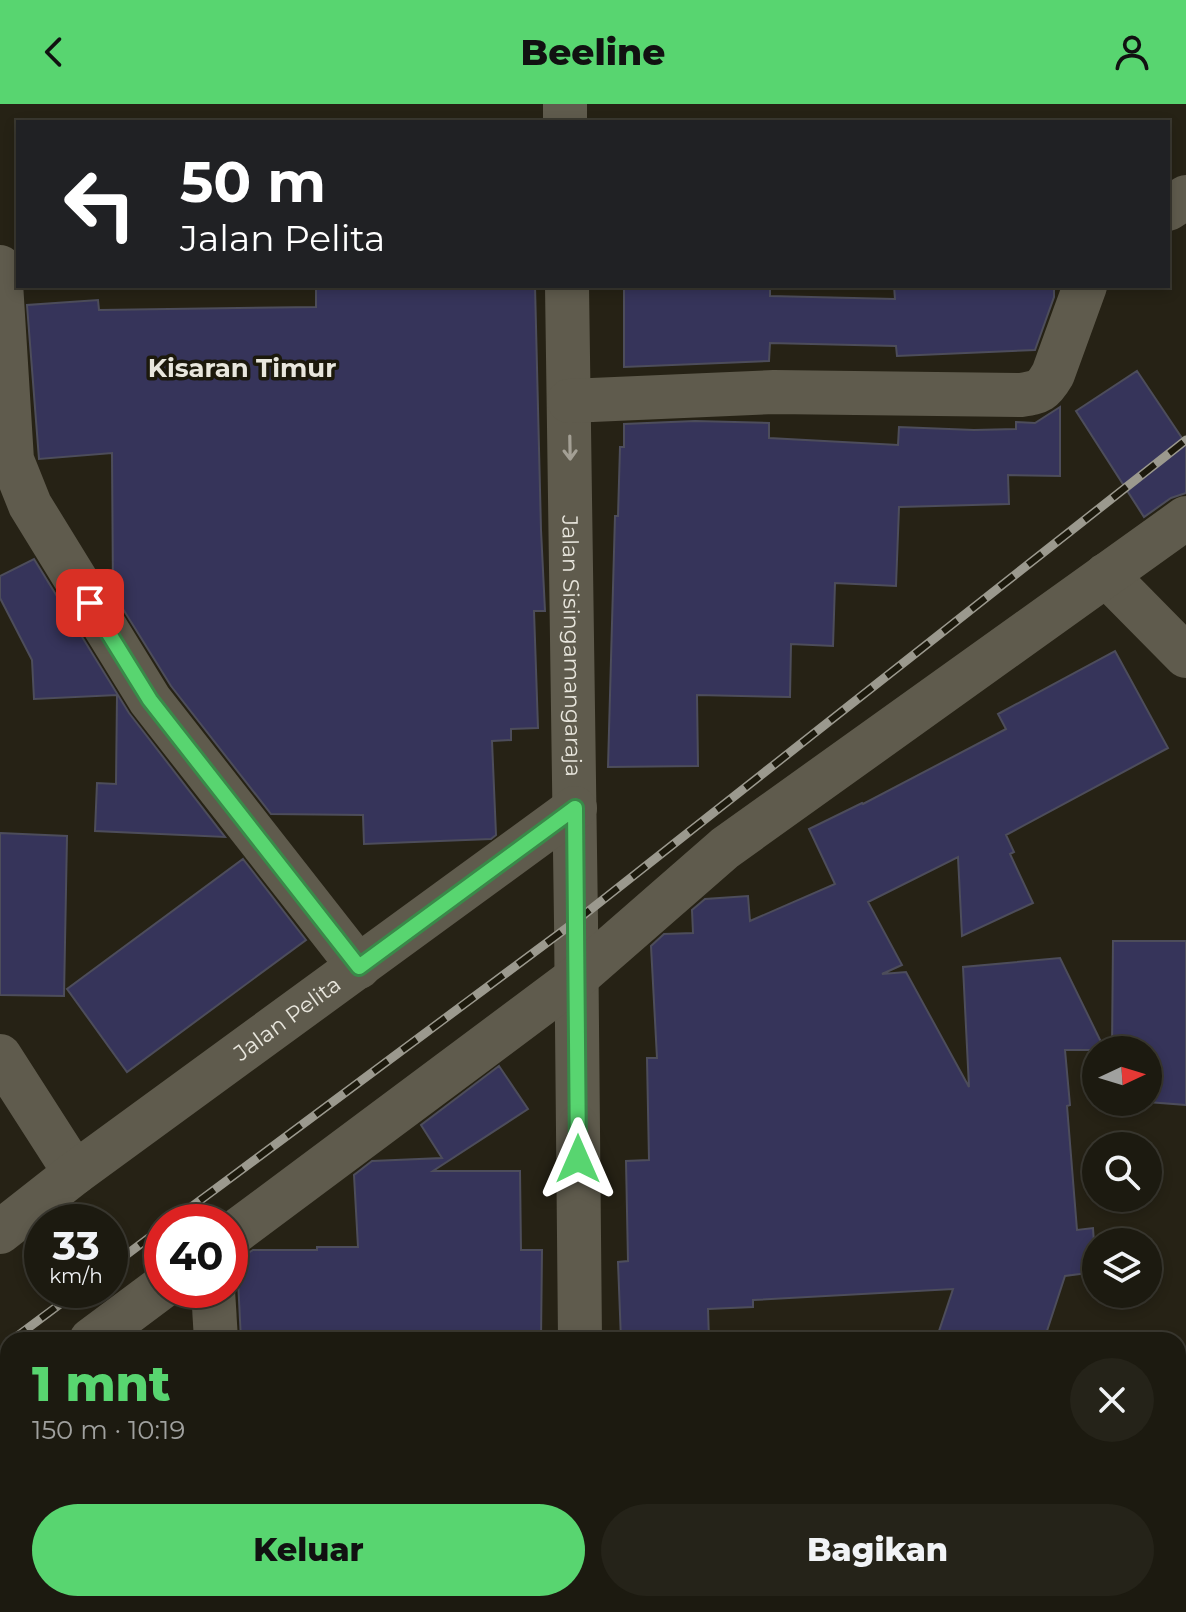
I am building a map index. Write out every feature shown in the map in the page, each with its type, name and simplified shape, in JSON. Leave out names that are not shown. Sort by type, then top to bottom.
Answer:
[{"type":"street","points":[[5,276],[12,460],[30,505],[150,700],[359,967]]},
{"type":"street","name":"Jalan Sisingamangaraja","points":[[567,288],[580,1332]]},
{"type":"street","points":[[569,401],[774,392],[1021,395],[1038,392],[1053,374],[1084,288]]},
{"type":"street","points":[[248,1223],[576,978],[725,848],[1186,518]]},
{"type":"street","points":[[1106,575],[1186,656]]},
{"type":"street","name":"Jalan Pelita","points":[[0,1232],[75,1173],[575,808]]},
{"type":"street","points":[[0,1056],[75,1173]]},
{"type":"street","points":[[102,1332],[144,1300]]},
{"type":"street","points":[[214,1308],[216,1332]]},
{"type":"building","points":[[316,288],[535,288],[545,611],[534,611],[538,728],[511,729],[511,740],[492,741],[496,835],[491,839],[364,844],[363,815],[271,814],[171,686],[113,593],[112,453],[39,459],[27,305],[98,300],[99,310],[316,307]]},
{"type":"building","points":[[624,288],[770,288],[770,296],[895,299],[894,288],[1054,288],[1054,297],[1035,350],[897,356],[896,346],[770,343],[769,361],[624,367]]},
{"type":"building","points":[[1137,371],[1186,444],[1186,493],[1171,498],[1144,517],[1076,411]]},
{"type":"building","points":[[1060,407],[1060,476],[1008,475],[1009,504],[899,507],[896,586],[835,583],[833,646],[791,644],[790,697],[697,695],[698,766],[608,767],[615,516],[618,516],[620,447],[624,447],[624,424],[695,421],[769,423],[769,438],[898,445],[899,427],[1016,429],[1016,422],[1035,423]]},
{"type":"building","points":[[34,559],[129,713],[225,837],[95,831],[97,783],[116,784],[117,695],[34,699],[32,660],[0,598],[0,576]]},
{"type":"building","points":[[1115,651],[1168,748],[1006,835],[1014,852],[1010,854],[1033,903],[962,936],[958,857],[868,902],[902,965],[882,974],[906,972],[969,1087],[963,967],[1060,958],[1098,1036],[1082,1036],[1082,1050],[1065,1050],[1077,1230],[1082,1229],[1082,1274],[1065,1276],[1047,1332],[939,1332],[953,1289],[753,1300],[753,1307],[708,1309],[709,1332],[621,1332],[618,1262],[628,1261],[626,1161],[649,1160],[647,1058],[657,1058],[651,946],[664,934],[693,933],[692,910],[705,899],[748,896],[750,921],[835,884],[809,829],[1006,729],[998,714]]},
{"type":"building","points":[[0,833],[67,836],[64,996],[0,995]]},
{"type":"building","points":[[243,859],[306,940],[127,1072],[67,989]]},
{"type":"building","points":[[1113,941],[1186,941],[1186,1105],[1162,1103],[1162,1036],[1112,1036]]},
{"type":"building","points":[[499,1066],[528,1109],[433,1171],[520,1171],[521,1250],[542,1250],[541,1332],[241,1332],[239,1308],[248,1308],[248,1253],[253,1250],[358,1247],[354,1175],[372,1161],[442,1158],[421,1125]]},
{"type":"railway","points":[[195,1204],[576,921],[1186,440]]},
{"type":"railway","points":[[128,1254],[144,1242]]},
{"type":"railway","points":[[23,1332],[55,1308]]},
{"type":"district","name":"Kisaran Timur","points":[[242,368]]},
{"type":"route","points":[[90,603],[150,700],[359,967],[575,808],[578,1159]]}]
